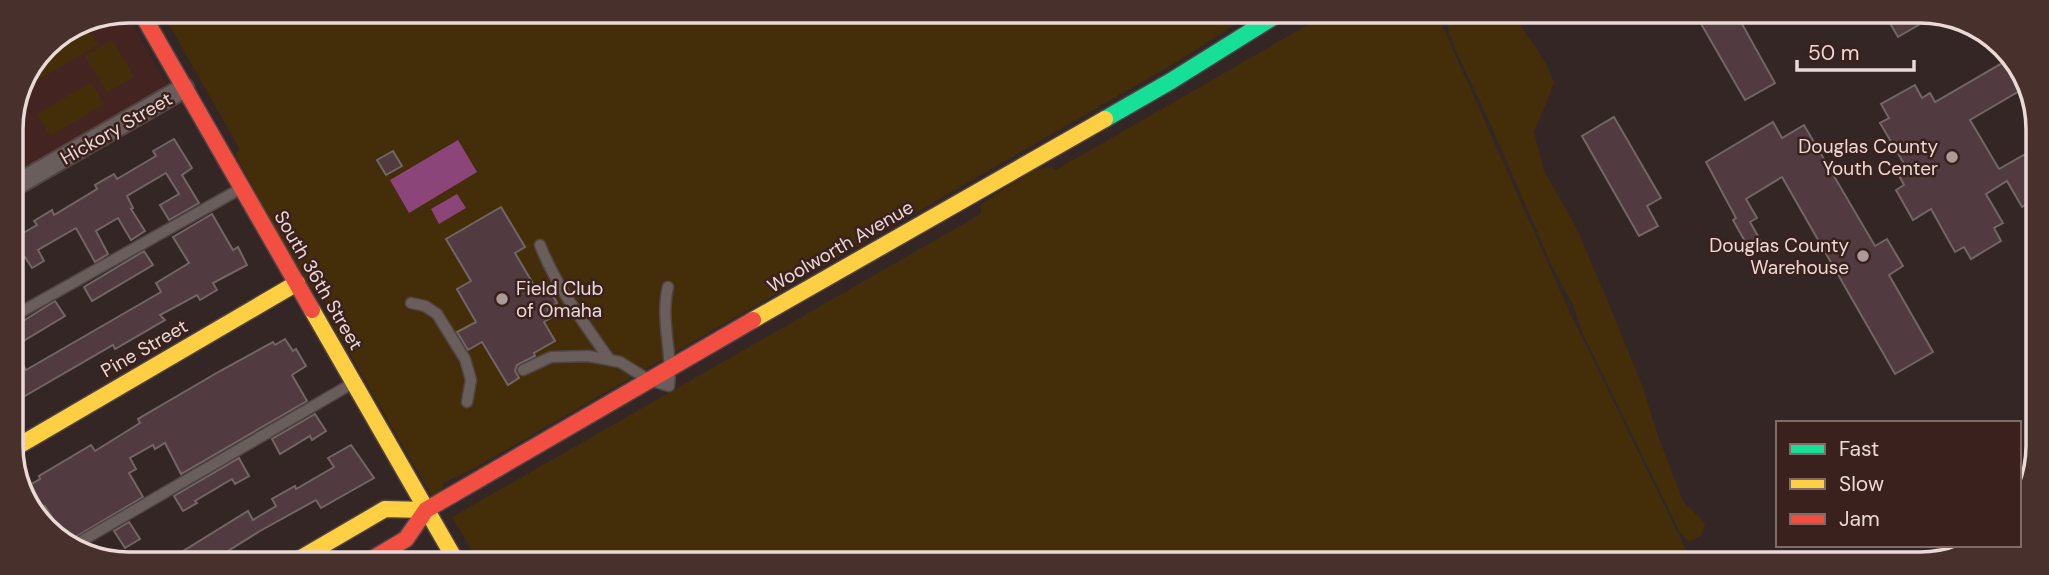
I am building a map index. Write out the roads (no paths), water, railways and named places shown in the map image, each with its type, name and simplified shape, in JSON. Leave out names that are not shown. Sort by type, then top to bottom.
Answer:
[{"type":"street","name":"South 36th Street","points":[[147,23],[451,552]]},
{"type":"street","name":"Woolworth Avenue","points":[[384,552],[406,539],[426,510],[1171,81],[1264,23]]},
{"type":"street","name":"Hickory Street","points":[[23,181],[184,88]]},
{"type":"street","name":"Pine Street","points":[[23,443],[297,283]]},
{"type":"street","points":[[312,552],[386,509],[426,510]]},
{"type":"lane","points":[[23,311],[242,188]]},
{"type":"lane","points":[[540,245],[546,261],[578,314],[609,359]]},
{"type":"lane","points":[[668,287],[665,324],[671,367]]},
{"type":"lane","points":[[411,303],[425,306],[437,314],[460,350],[470,370],[467,402]]},
{"type":"lane","points":[[523,370],[538,361],[566,355],[620,362],[649,380]]},
{"type":"lane","points":[[82,541],[353,383]]},
{"type":"place","name":"Douglas County Youth Center","points":[[1952,157]]},
{"type":"place","name":"Douglas County Warehouse","points":[[1863,256]]},
{"type":"place","name":"Field Club of Omaha","points":[[502,299]]}]
